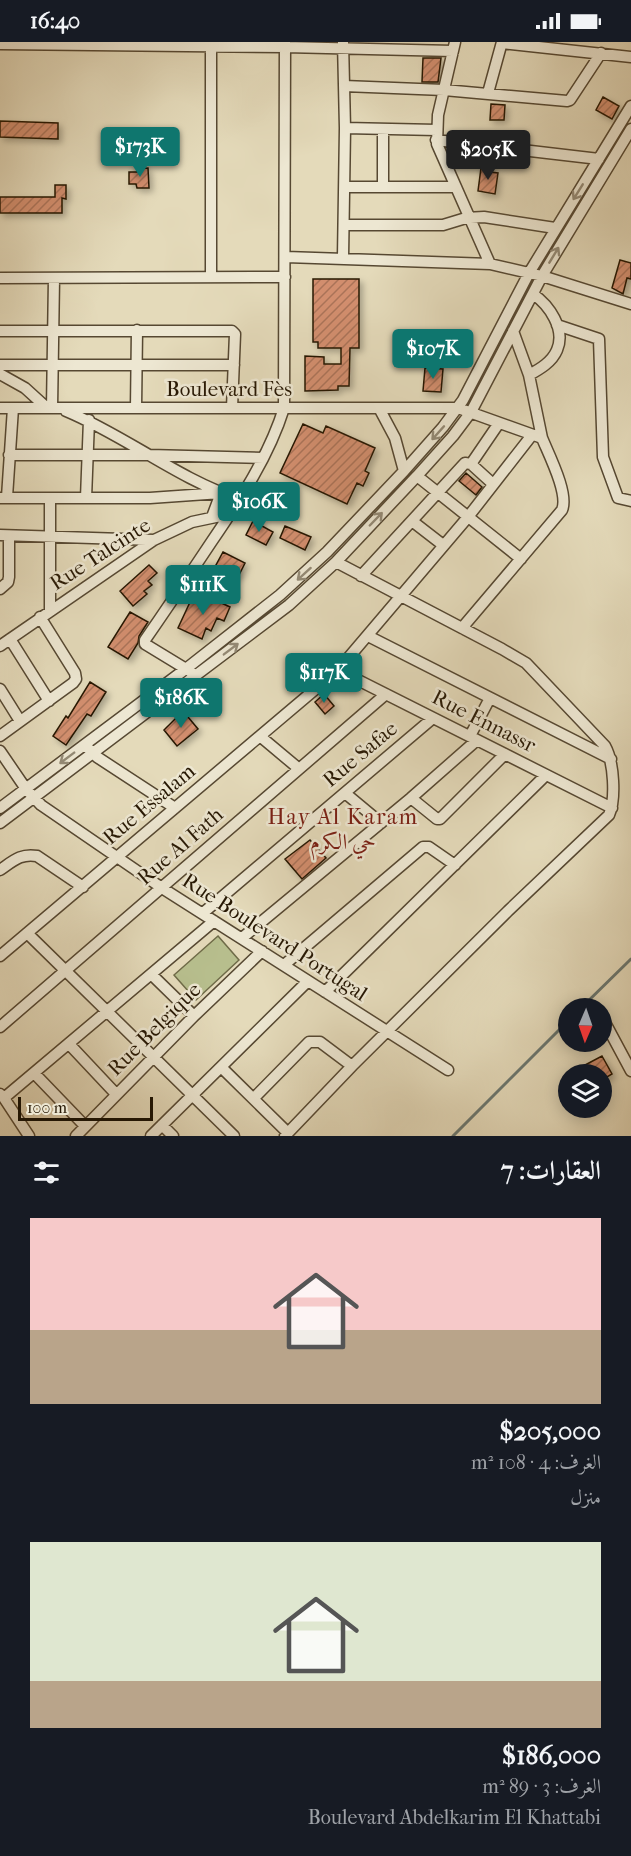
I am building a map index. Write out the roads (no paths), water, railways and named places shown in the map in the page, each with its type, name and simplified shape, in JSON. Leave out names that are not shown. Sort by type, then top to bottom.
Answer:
[{"type":"street","points":[[488,93],[502,43],[631,57]]},
{"type":"street","points":[[0,44],[454,46],[444,90],[437,149],[490,264]]},
{"type":"street","points":[[195,676],[187,668],[145,644],[145,640],[239,499],[263,458],[284,408],[285,44]]},
{"type":"street","points":[[343,258],[344,45]]},
{"type":"street","points":[[211,46],[211,276]]},
{"type":"street","points":[[344,86],[444,90],[569,101],[601,53]]},
{"type":"street","points":[[0,808],[263,609],[311,567],[404,471],[458,408],[529,273],[631,106]]},
{"type":"street","points":[[345,128],[383,129],[437,135],[598,159]]},
{"type":"street","points":[[382,187],[383,129]]},
{"type":"street","points":[[0,823],[281,611],[336,562],[417,476],[460,428],[471,412],[542,276],[630,134]]},
{"type":"street","points":[[345,187],[455,187]]},
{"type":"street","points":[[344,225],[443,225],[470,217],[484,217],[555,228]]},
{"type":"street","points":[[286,257],[490,264],[542,276],[631,304]]},
{"type":"street","points":[[0,278],[285,277]]},
{"type":"street","points":[[53,408],[54,278]]},
{"type":"street","points":[[529,375],[545,366],[557,350],[559,336],[557,325],[545,302],[533,294]]},
{"type":"street","points":[[557,325],[598,339],[603,457],[618,498],[631,501]]},
{"type":"street","points":[[136,408],[137,330]]},
{"type":"street","points":[[0,331],[232,331],[235,334],[232,408]]},
{"type":"street","points":[[462,628],[564,505],[563,494],[537,437],[529,375],[513,331]]},
{"type":"street","points":[[0,365],[234,365]]},
{"type":"street","points":[[0,374],[53,408],[89,420],[221,493],[239,499]]},
{"type":"street","name":"Boulevard Fès","points":[[0,408],[458,408],[537,437]]},
{"type":"street","points":[[12,408],[4,498],[150,498],[221,493]]},
{"type":"street","points":[[378,408],[395,438],[404,471]]},
{"type":"street","points":[[86,498],[89,420]]},
{"type":"street","points":[[471,464],[499,423]]},
{"type":"street","name":"Rue Essalam","points":[[0,956],[338,670],[468,517],[493,484],[537,437]]},
{"type":"street","points":[[9,455],[263,458]]},
{"type":"street","points":[[361,576],[465,463],[471,464],[493,484]]},
{"type":"street","points":[[417,476],[520,559]]},
{"type":"street","points":[[212,517],[221,493]]},
{"type":"street","points":[[0,736],[73,683],[76,676],[45,614],[50,498]]},
{"type":"street","name":"Rue Talcinte","points":[[0,646],[154,540],[176,529],[212,517],[230,514]]},
{"type":"street","points":[[412,521],[443,545]]},
{"type":"street","points":[[0,589],[8,582],[9,577],[4,536],[154,540]]},
{"type":"street","points":[[221,1067],[287,1134],[352,1066],[609,815],[612,808],[611,759],[600,739],[526,663],[336,562]]},
{"type":"street","points":[[368,636],[611,759]]},
{"type":"street","points":[[10,639],[49,700]]},
{"type":"street","name":"Rue Ennassr","points":[[338,670],[612,808]]},
{"type":"street","points":[[0,689],[20,721]]},
{"type":"street","name":"Rue Al Fath","points":[[0,1027],[298,768],[387,694]]},
{"type":"street","points":[[242,938],[411,798],[474,738],[490,698]]},
{"type":"street","name":"Rue Safae","points":[[203,913],[433,718]]},
{"type":"street","points":[[261,737],[298,768]]},
{"type":"street","points":[[86,744],[93,753],[175,808]]},
{"type":"street","name":"Rue Boulevard Portugal","points":[[0,751],[34,799],[80,832],[162,888],[448,1070]]},
{"type":"street","points":[[411,798],[439,819],[505,754]]},
{"type":"street","points":[[325,992],[546,775]]},
{"type":"street","points":[[345,793],[381,823]]},
{"type":"street","points":[[284,964],[423,847],[429,847],[455,865]]},
{"type":"street","points":[[0,870],[19,856],[30,854],[37,856],[83,887]]},
{"type":"street","points":[[28,1136],[2,1096],[34,1073],[214,921]]},
{"type":"street","points":[[27,933],[234,1136]]},
{"type":"street","name":"Rue Belgique","points":[[76,1136],[194,1016],[262,951]]},
{"type":"street","points":[[151,974],[194,1016]]},
{"type":"street","points":[[151,1136],[308,981]]},
{"type":"street","points":[[612,1036],[631,1071]]},
{"type":"street","points":[[254,1098],[309,1042],[320,1042],[352,1066]]},
{"type":"street","points":[[69,1044],[116,1094]]},
{"type":"street","points":[[34,1073],[85,1126]]},
{"type":"street","points":[[162,1125],[173,1136]]},
{"type":"waterway","points":[[591,998],[631,959]]},
{"type":"waterway","points":[[453,1136],[558,1031]]},
{"type":"district","name":"Hay Al Karam حي الكرم","points":[[343,830]]}]
